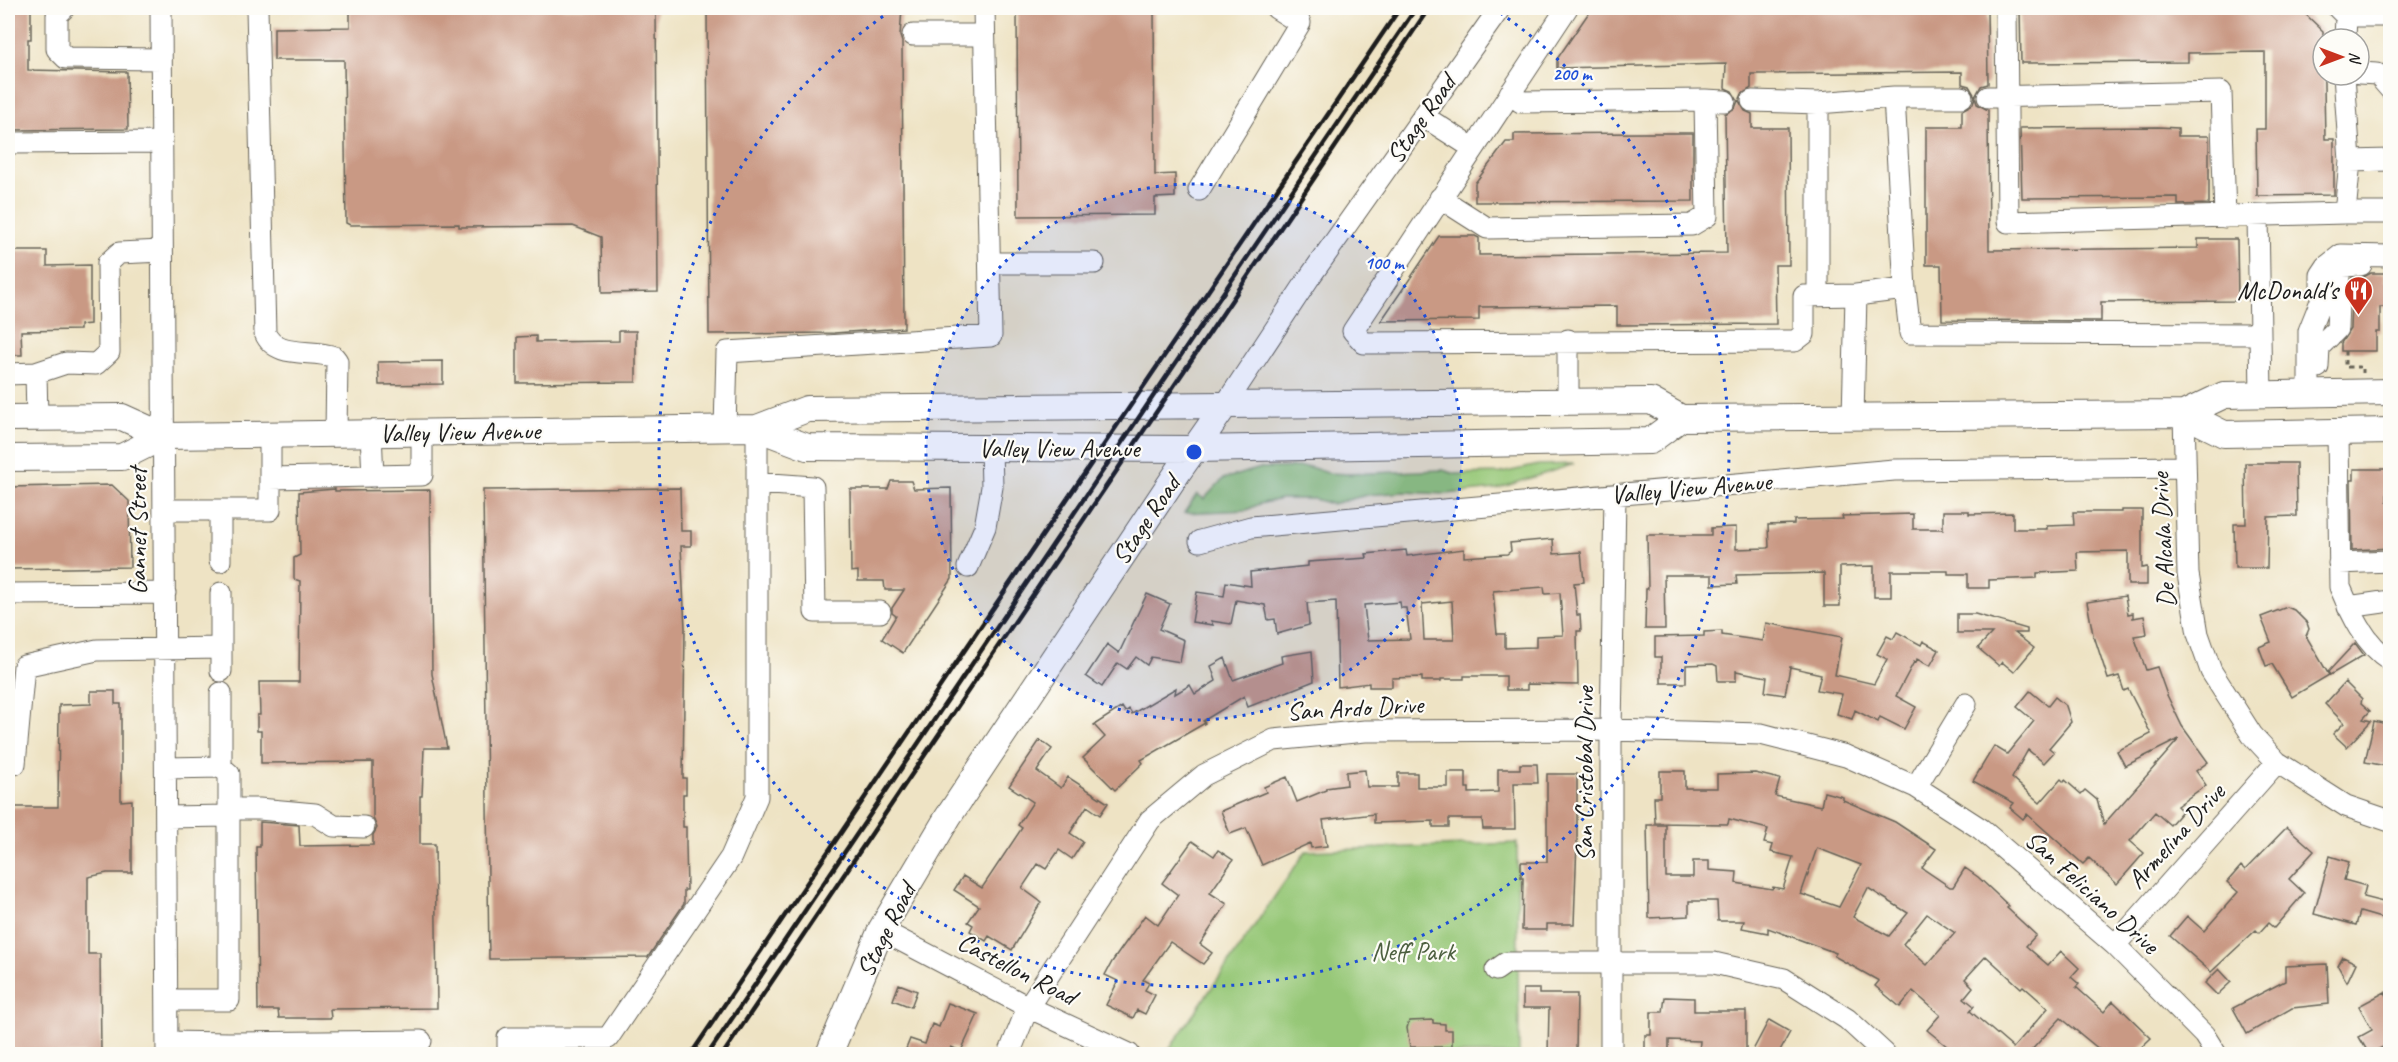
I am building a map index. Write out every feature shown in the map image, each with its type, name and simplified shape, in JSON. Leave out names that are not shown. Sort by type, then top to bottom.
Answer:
[{"type":"main road","name":"Valley View Avenue","points":[[8,418],[122,417],[164,435],[757,428],[807,409],[1651,401],[1681,418],[2184,414],[2224,395],[2261,394],[2309,384],[2391,392]]},
{"type":"main road","name":"Stage Road","points":[[829,1054],[881,930],[948,817],[1225,405]]},
{"type":"main road","name":"Valley View Avenue","points":[[2184,414],[2224,434],[2391,431]]},
{"type":"main road","name":"Valley View Avenue","points":[[757,428],[807,447],[1194,449],[1650,441],[1681,418]]},
{"type":"main road","name":"Valley View Avenue","points":[[8,458],[122,457],[164,435]]},
{"type":"street","points":[[64,8],[57,15],[57,49],[66,58],[162,59]]},
{"type":"street","name":"Gannet Street","points":[[161,8],[167,1048]]},
{"type":"street","points":[[257,8],[265,333],[268,340],[286,350],[334,357],[337,361],[336,434]]},
{"type":"street","points":[[725,429],[727,352],[992,336],[984,8]]},
{"type":"street","points":[[1199,190],[1300,23],[1276,8]]},
{"type":"street","name":"Stage Road","points":[[1225,405],[1309,278],[1500,8]]},
{"type":"street","points":[[1566,8],[1353,331],[1364,343],[1568,340],[1795,341],[1804,334],[1804,296],[1856,295],[1905,289]]},
{"type":"street","points":[[2006,8],[1997,97],[2008,222],[2391,213]]},
{"type":"street","points":[[2344,27],[2342,12],[2391,16]]},
{"type":"street","points":[[913,34],[984,35]]},
{"type":"street","points":[[2371,74],[2377,74],[2391,89]]},
{"type":"street","points":[[2345,87],[2350,161],[2345,213]]},
{"type":"street","points":[[1997,97],[2221,92],[2225,218]]},
{"type":"street","points":[[1440,198],[1487,228],[1692,225],[1707,216],[1715,101],[1521,102],[1510,93]]},
{"type":"street","points":[[1752,101],[1818,103],[1894,97],[1962,97]]},
{"type":"street","points":[[1894,97],[1905,289],[1910,333],[2260,334]]},
{"type":"street","points":[[1818,103],[1818,294]]},
{"type":"street","points":[[1423,116],[1473,148]]},
{"type":"street","points":[[8,143],[162,142]]},
{"type":"street","points":[[2350,161],[2391,160]]},
{"type":"street","points":[[2258,216],[2261,394]]},
{"type":"street","points":[[8,374],[36,373],[66,363],[96,364],[109,352],[108,263],[119,253],[162,251]]},
{"type":"street","points":[[2309,384],[2309,331],[2321,301],[2321,275],[2327,266],[2341,255],[2391,256]]},
{"type":"street","points":[[990,263],[1094,263]]},
{"type":"street","points":[[2309,384],[2319,366],[2319,347],[2337,329],[2338,273],[2343,266],[2388,265],[2391,267]]},
{"type":"street","points":[[1854,417],[1856,295]]},
{"type":"street","points":[[1568,340],[1568,402]]},
{"type":"street","points":[[36,373],[37,417]]},
{"type":"street","name":"De Alcala Drive","points":[[2184,414],[2188,574],[2198,634],[2211,671],[2252,735],[2277,762],[2346,806],[2391,821]]},
{"type":"street","points":[[508,1054],[508,1038],[554,1046],[608,1038],[731,857],[757,797],[757,428]]},
{"type":"street","points":[[2338,432],[2340,587],[2348,607],[2366,636],[2391,660]]},
{"type":"street","points":[[371,433],[373,477]]},
{"type":"street","points":[[270,478],[422,475],[422,433]]},
{"type":"street","points":[[164,510],[270,510],[270,434]]},
{"type":"street","points":[[968,567],[985,527],[992,487],[991,448]]},
{"type":"street","name":"Valley View Avenue","points":[[1200,541],[1251,527],[1894,470],[2185,467]]},
{"type":"street","points":[[758,483],[813,487],[815,612],[880,612]]},
{"type":"street","name":"San Cristobal Drive","points":[[1611,1054],[1611,730],[1615,495]]},
{"type":"street","points":[[220,510],[220,561]]},
{"type":"street","points":[[2339,563],[2391,561]]},
{"type":"street","points":[[8,594],[165,593]]},
{"type":"street","points":[[221,593],[221,671]]},
{"type":"street","points":[[2348,607],[2391,601]]},
{"type":"street","points":[[15,765],[24,666],[97,650],[221,648]]},
{"type":"street","points":[[220,693],[221,767]]},
{"type":"street","points":[[1916,787],[1966,704]]},
{"type":"street","name":"San Feliciano Drive","points":[[1611,730],[1761,734],[1846,756],[1916,787],[1981,829],[2115,945],[2204,1035],[2216,1054]]},
{"type":"street","name":"San Ardo Drive","points":[[1009,1054],[1028,1007],[1150,820],[1204,775],[1274,740],[1365,731],[1611,730]]},
{"type":"street","name":"Armelina Drive","points":[[2115,945],[2277,762]]},
{"type":"street","points":[[166,768],[221,767],[229,774],[230,1000],[167,1000]]},
{"type":"street","points":[[166,817],[229,812],[315,814],[334,826],[364,827]]},
{"type":"street","name":"Castellon Road","points":[[881,930],[1028,1007],[1129,1054]]},
{"type":"street","points":[[1496,970],[1506,963],[1714,963],[1784,979],[1847,1019],[1885,1054]]},
{"type":"street","points":[[167,1048],[229,1049],[421,1041]]},
{"type":"path","points":[[2345,351],[2345,367],[2363,367],[2363,374]]},
{"type":"green space","points":[[1574,464],[1497,489],[1446,494],[1404,492],[1367,495],[1332,504],[1314,499],[1281,499],[1259,504],[1247,510],[1184,513],[1197,494],[1204,499],[1223,479],[1261,468],[1310,467],[1328,473],[1349,474],[1443,470],[1455,474],[1501,473],[1539,465]]},
{"type":"green space","name":"Neff Park","points":[[1517,843],[1519,1054],[1166,1054],[1306,851]]},
{"type":"building","points":[[8,8],[31,8],[28,70],[127,72],[128,129],[8,130]]},
{"type":"building","points":[[350,8],[656,8],[658,292],[602,293],[601,237],[573,226],[459,227],[459,224],[350,225],[346,223],[344,60],[274,60],[274,28],[350,27]]},
{"type":"building","points":[[707,8],[902,8],[900,36],[902,42],[904,328],[834,333],[709,334]]},
{"type":"building","points":[[1017,8],[1154,8],[1155,175],[1175,174],[1175,197],[1155,198],[1155,215],[1018,216]]},
{"type":"building","points":[[1592,8],[1987,8],[1988,84],[1981,86],[1975,97],[1977,104],[1988,110],[1989,250],[2198,248],[2198,239],[2237,239],[2238,301],[2101,302],[2101,321],[1942,320],[1941,265],[1926,265],[1926,127],[1962,127],[1962,110],[1973,104],[1975,96],[1969,86],[1962,84],[1962,72],[1751,74],[1751,88],[1742,94],[1739,101],[1745,111],[1752,114],[1752,128],[1788,128],[1789,265],[1775,265],[1776,324],[1617,325],[1617,306],[1479,307],[1479,320],[1381,321],[1439,236],[1475,236],[1479,238],[1479,255],[1727,253],[1725,114],[1735,108],[1738,101],[1732,91],[1725,88],[1726,64],[1557,68],[1557,59]]},
{"type":"building","points":[[2020,8],[2299,8],[2319,27],[2311,27],[2311,87],[2324,87],[2325,139],[2334,139],[2334,195],[2257,196],[2256,129],[2265,129],[2265,52],[2188,53],[2188,62],[2021,63]]},
{"type":"building","points":[[2020,128],[2178,128],[2178,136],[2209,136],[2209,204],[2178,205],[2178,197],[2022,198]]},
{"type":"building","points":[[1693,133],[1693,201],[1475,202],[1475,183],[1506,142],[1514,142],[1514,134]]},
{"type":"building","points":[[8,251],[47,251],[47,266],[90,265],[90,324],[80,325],[80,330],[21,331],[22,355],[8,355]]},
{"type":"building","name":"McDonald's","points":[[2371,273],[2385,273],[2385,281],[2391,281],[2391,307],[2380,307],[2380,332],[2376,332],[2376,351],[2341,351],[2341,343],[2350,329],[2352,278],[2362,278]]},
{"type":"building","points":[[619,331],[636,331],[636,382],[517,383],[517,337],[536,336],[536,342],[619,341]]},
{"type":"building","points":[[443,361],[443,384],[379,385],[378,362]]},
{"type":"building","points":[[2245,463],[2296,463],[2297,516],[2268,517],[2267,568],[2235,568],[2234,524],[2246,524]]},
{"type":"building","points":[[2354,469],[2387,469],[2387,501],[2391,501],[2391,548],[2352,550],[2351,480],[2354,480]]},
{"type":"building","points":[[891,481],[911,481],[914,489],[951,488],[952,579],[903,653],[882,639],[896,616],[892,613],[892,608],[904,590],[885,590],[884,581],[858,581],[858,571],[851,572],[850,489],[888,489]]},
{"type":"building","points":[[112,485],[129,501],[130,567],[8,569],[8,487]]},
{"type":"building","points":[[680,488],[681,531],[691,531],[691,546],[681,546],[685,628],[683,778],[686,778],[686,794],[683,794],[683,827],[686,827],[687,890],[684,890],[684,904],[648,957],[489,959],[483,490]]},
{"type":"building","points":[[335,489],[335,491],[430,490],[432,674],[447,748],[424,748],[422,796],[420,796],[420,844],[435,844],[437,1008],[330,1009],[331,1018],[279,1018],[278,1010],[258,1010],[256,847],[260,847],[260,822],[299,825],[300,846],[373,845],[373,835],[377,828],[373,818],[373,762],[261,763],[261,731],[257,731],[257,715],[260,715],[259,682],[299,682],[300,581],[294,579],[294,558],[300,555],[299,492]]},
{"type":"building","points":[[2122,510],[2142,510],[2142,568],[2147,567],[2147,585],[2128,585],[2128,551],[2077,552],[2078,571],[2037,573],[2037,578],[1989,580],[1989,588],[1968,588],[1968,574],[1948,574],[1948,571],[1891,571],[1891,597],[1874,597],[1874,566],[1840,567],[1840,606],[1824,606],[1824,573],[1736,575],[1737,584],[1712,585],[1712,575],[1664,575],[1665,629],[1645,629],[1646,589],[1648,589],[1647,535],[1711,535],[1711,528],[1736,527],[1736,549],[1767,548],[1769,547],[1768,525],[1794,524],[1794,520],[1913,514],[1913,529],[1943,529],[1943,511],[1969,511],[1969,514],[2013,513],[2013,529],[2047,529],[2047,526],[2074,525],[2073,512],[2122,512]]},
{"type":"building","points":[[1553,539],[1554,554],[1581,552],[1584,582],[1574,583],[1581,631],[1577,631],[1578,685],[1527,684],[1527,690],[1506,690],[1506,676],[1464,676],[1464,679],[1441,679],[1441,681],[1422,681],[1422,677],[1392,678],[1392,687],[1369,687],[1369,683],[1338,687],[1336,601],[1307,603],[1309,625],[1277,634],[1275,619],[1268,620],[1265,605],[1236,600],[1231,624],[1211,621],[1213,625],[1192,622],[1197,592],[1224,596],[1226,582],[1251,586],[1250,572],[1308,566],[1308,562],[1367,558],[1366,554],[1406,550],[1407,556],[1464,549],[1464,557],[1507,554],[1511,551],[1510,543]],"holes":[[[1544,587],[1545,594],[1560,593],[1563,635],[1536,636],[1536,647],[1505,648],[1505,634],[1497,634],[1493,591]],[[1452,601],[1454,640],[1424,640],[1422,604]],[[1400,602],[1401,608],[1406,608],[1410,639],[1368,640],[1364,605]]]},
{"type":"building","points":[[1147,594],[1170,604],[1159,629],[1184,640],[1180,662],[1151,657],[1147,665],[1136,657],[1127,669],[1118,663],[1102,687],[1086,676],[1107,644],[1119,653]]},
{"type":"building","points":[[2125,596],[2128,614],[2133,613],[2133,618],[2144,616],[2147,634],[2134,636],[2146,670],[2157,667],[2182,726],[2208,762],[2196,771],[2206,785],[2177,806],[2182,811],[2170,825],[2155,812],[2130,841],[2144,853],[2117,884],[2089,858],[2083,864],[2027,814],[2023,819],[2010,808],[2014,803],[1973,781],[1994,746],[2007,754],[2034,721],[2017,707],[2030,691],[2048,706],[2055,697],[2066,706],[2071,722],[2049,748],[2054,752],[2044,763],[2028,750],[2012,778],[2040,803],[2061,779],[2081,794],[2085,790],[2097,800],[2104,824],[2179,739],[2125,766],[2117,751],[2151,734],[2128,689],[2124,691],[2119,676],[2108,679],[2094,640],[2087,602]]},
{"type":"building","points":[[2287,607],[2294,610],[2307,623],[2309,629],[2306,636],[2329,675],[2292,697],[2272,664],[2266,666],[2259,647],[2271,642],[2261,617]]},
{"type":"building","points":[[1957,614],[1975,614],[2027,629],[2027,633],[2015,633],[2034,648],[2014,672],[2002,662],[1999,666],[1978,648],[1992,633],[1957,633]]},
{"type":"building","points":[[1766,623],[1842,637],[1835,675],[1874,684],[1887,659],[1877,654],[1887,636],[1893,639],[1897,632],[1921,645],[1923,641],[1939,650],[1930,666],[1917,659],[1916,663],[1914,662],[1896,696],[1916,707],[1904,729],[1880,717],[1878,722],[1855,710],[1852,719],[1837,714],[1842,694],[1817,690],[1821,674],[1790,667],[1785,695],[1765,692],[1767,677],[1736,671],[1736,681],[1718,681],[1717,666],[1713,664],[1686,665],[1686,683],[1661,683],[1661,657],[1655,657],[1655,637],[1704,636],[1704,632],[1722,631],[1722,635],[1763,641]]},
{"type":"building","points":[[2355,643],[2364,655],[2330,675],[2328,672]]},
{"type":"building","points":[[1312,651],[1314,681],[1248,707],[1244,696],[1203,721],[1205,723],[1141,760],[1143,763],[1115,790],[1083,758],[1105,737],[1094,725],[1122,707],[1125,712],[1129,709],[1132,714],[1176,688],[1175,694],[1190,685],[1195,694],[1216,681],[1211,666],[1225,658],[1233,680],[1282,663],[1281,656]]},
{"type":"building","points":[[2345,682],[2370,711],[2363,719],[2371,721],[2347,747],[2333,734],[2344,723],[2325,704]]},
{"type":"building","points":[[91,691],[115,691],[115,704],[121,704],[121,801],[132,800],[132,873],[107,873],[88,877],[88,954],[100,954],[101,1054],[8,1054],[8,807],[58,807],[59,705],[91,704]]},
{"type":"building","points":[[2374,721],[2391,725],[2391,767],[2365,762]]},
{"type":"building","points":[[1040,740],[1052,749],[1037,771],[1061,788],[1068,777],[1108,803],[1100,815],[1087,806],[1070,833],[1083,842],[1072,859],[1059,850],[1046,869],[1038,864],[1022,888],[1041,902],[1012,950],[989,936],[986,941],[970,931],[973,925],[968,922],[979,906],[954,890],[963,876],[982,888],[1022,828],[1018,825],[1033,802],[1009,786]]},
{"type":"building","points":[[1520,764],[1537,764],[1538,783],[1514,783],[1515,829],[1483,829],[1482,819],[1449,819],[1449,827],[1433,827],[1433,821],[1374,823],[1374,814],[1323,820],[1327,846],[1311,848],[1310,843],[1262,865],[1246,828],[1230,834],[1221,811],[1266,792],[1264,787],[1287,777],[1297,802],[1326,790],[1326,788],[1347,785],[1346,772],[1365,770],[1367,787],[1398,787],[1398,773],[1417,773],[1417,787],[1448,787],[1448,772],[1466,772],[1466,788],[1469,788],[1469,793],[1498,792],[1498,769],[1520,769]]},
{"type":"building","points":[[1660,771],[1685,771],[1685,788],[1717,788],[1717,774],[1755,773],[1780,779],[1775,796],[1821,806],[1824,792],[1843,797],[1843,800],[1895,822],[1936,849],[1922,868],[1950,887],[1953,887],[1965,868],[1978,877],[2036,935],[2026,946],[2048,965],[2061,951],[2079,968],[2071,977],[2079,984],[2076,987],[2104,1012],[2113,1001],[2151,1038],[2134,1054],[2105,1054],[2061,1018],[2028,1054],[1942,1054],[1948,1047],[1927,1030],[1940,1015],[1913,991],[1900,1007],[1875,986],[1879,981],[1834,956],[1836,953],[1768,928],[1768,933],[1742,928],[1744,921],[1718,921],[1717,901],[1689,901],[1689,916],[1649,918],[1647,825],[1666,825],[1666,877],[1693,877],[1693,861],[1709,861],[1709,870],[1737,872],[1736,883],[1783,889],[1793,857],[1771,852],[1773,845],[1764,843],[1768,829],[1729,819],[1728,824],[1655,823],[1654,797],[1660,797]],"holes":[[[1817,848],[1861,865],[1839,907],[1801,894]],[[1868,888],[1908,913],[1889,936],[1853,917]],[[1927,914],[1955,933],[1927,965],[1903,944]],[[1986,956],[2021,988],[2023,986],[2048,1008],[2013,1048],[1970,1011],[1974,1006],[1964,998],[1973,987],[1965,979]]]},
{"type":"building","points":[[1547,774],[1577,774],[1574,924],[1547,924],[1547,930],[1522,930],[1521,862],[1547,862]]},
{"type":"building","points":[[2287,827],[2314,851],[2289,879],[2304,893],[2274,928],[2268,923],[2259,933],[2256,930],[2211,972],[2170,936],[2187,916],[2204,931],[2238,892],[2227,882],[2241,866],[2245,870]]},
{"type":"building","points":[[1192,841],[1214,856],[1218,850],[1233,860],[1210,893],[1227,904],[1200,944],[1212,953],[1203,964],[1170,942],[1143,980],[1149,983],[1145,990],[1155,995],[1145,1014],[1137,1010],[1133,1018],[1106,1005],[1118,981],[1105,975],[1145,915],[1158,925],[1178,895],[1162,883]]},
{"type":"building","points":[[2330,856],[2349,862],[2344,880],[2366,886],[2363,897],[2391,904],[2391,921],[2360,912],[2356,925],[2314,914]]},
{"type":"building","points":[[2343,957],[2356,963],[2347,982],[2338,966]]},
{"type":"building","points":[[2327,964],[2329,1004],[2292,1008],[2247,1034],[2233,1008],[2285,981],[2285,966]]},
{"type":"building","points":[[2219,969],[2231,982],[2217,995],[2205,983]]},
{"type":"building","points":[[899,984],[917,991],[911,1007],[893,1000]]},
{"type":"building","points":[[1523,989],[1539,989],[1539,994],[1577,994],[1576,1054],[1548,1054],[1549,1008],[1523,1008]]},
{"type":"building","points":[[2385,992],[2391,1002],[2391,1043],[2369,1054],[2359,1037],[2372,1030],[2359,1006]]},
{"type":"building","points":[[1665,997],[1694,998],[1694,1011],[1746,1011],[1746,1054],[1699,1053],[1700,1041],[1669,1040],[1669,1054],[1645,1054],[1645,1035],[1651,1035],[1651,1012],[1663,1012]]},
{"type":"building","points":[[948,1003],[978,1014],[961,1051],[951,1047],[948,1054],[904,1054],[910,1039],[925,1044],[932,1024],[939,1027]]},
{"type":"building","points":[[1433,1020],[1433,1023],[1445,1024],[1445,1030],[1452,1030],[1452,1047],[1410,1047],[1407,1028],[1409,1021]]},
{"type":"building","points":[[1769,1020],[1790,1032],[1778,1054],[1751,1054]]},
{"type":"railway","points":[[691,1054],[1400,8]]},
{"type":"railway","points":[[708,1054],[1416,8]]},
{"type":"railway","points":[[723,1054],[1429,8]]},
{"type":"place","name":"McDonald's","points":[[2359,316]]}]
